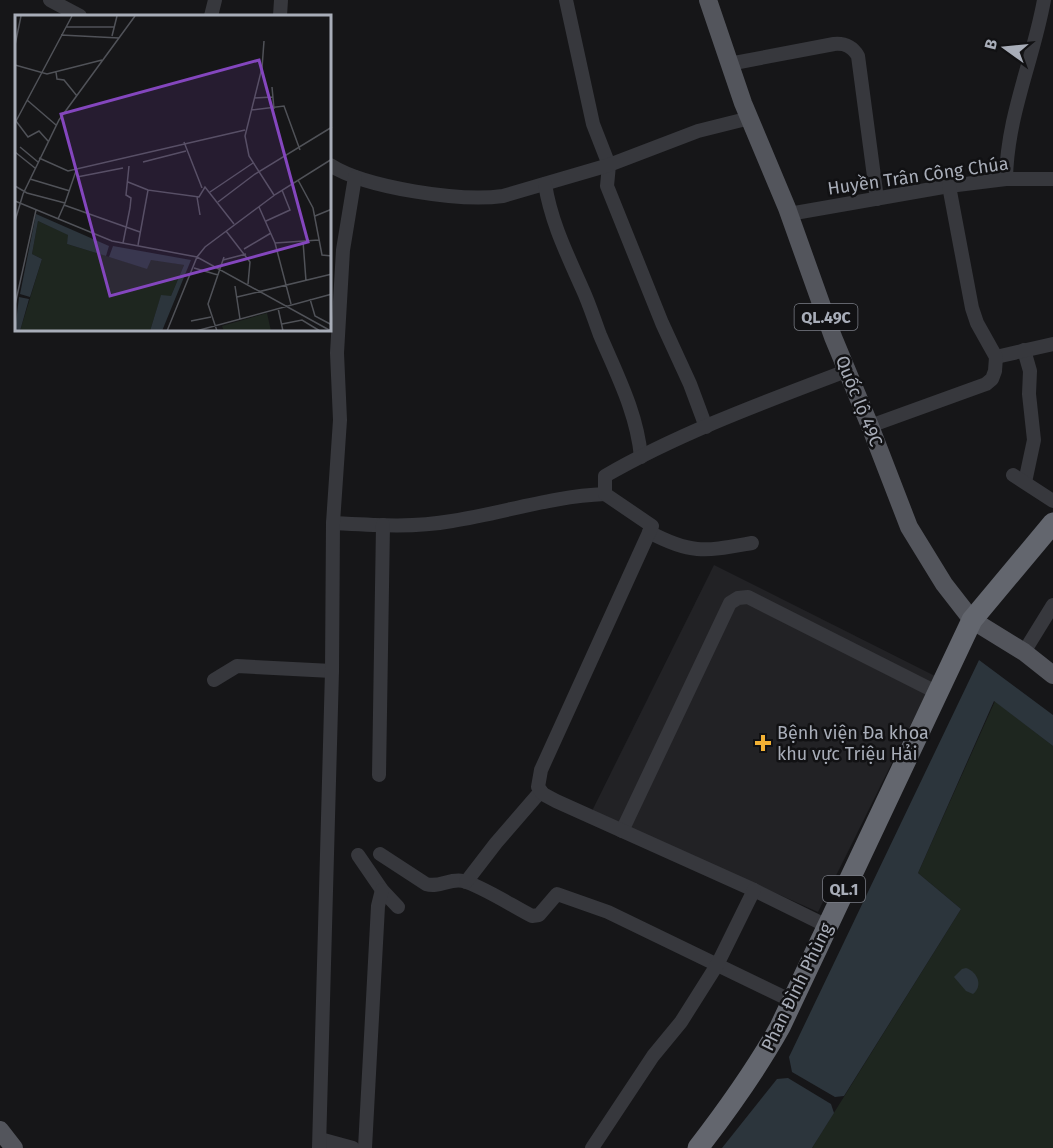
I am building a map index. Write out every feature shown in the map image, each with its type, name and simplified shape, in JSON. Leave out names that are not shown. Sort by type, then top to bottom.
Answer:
[{"type":"highway","name":"QL.1","points":[[972,620],[1053,523]]},
{"type":"highway","name":"Phan Đình Phùng","points":[[698,1148],[763,1058],[972,620]]},
{"type":"main road","name":"Quốc lộ 49C","points":[[708,0],[729,64],[789,214],[846,371],[909,527],[944,584],[972,620]]},
{"type":"main road","name":"QL.49C","points":[[972,620],[1024,652],[1053,675]]},
{"type":"main road","points":[[0,1130],[14,1148]]},
{"type":"street","points":[[50,0],[78,15]]},
{"type":"street","points":[[212,15],[215,0]]},
{"type":"street","points":[[280,15],[281,0]]},
{"type":"street","points":[[566,0],[593,124],[609,165],[607,186],[662,323],[690,384],[706,428]]},
{"type":"street","points":[[1006,179],[1007,153],[1013,115],[1046,29],[1044,0]]},
{"type":"street","points":[[729,64],[834,44],[848,45],[854,49],[858,56],[877,199]]},
{"type":"street","points":[[332,166],[355,177],[431,193],[477,198],[503,196],[609,165],[698,131],[750,118]]},
{"type":"street","points":[[353,1148],[320,1143],[332,671],[333,523],[340,427],[337,353],[346,222],[355,177]]},
{"type":"street","name":"Huyền Trân Công Chúa","points":[[789,214],[949,186],[1006,179],[1053,179]]},
{"type":"street","points":[[545,184],[549,210],[561,242],[584,291],[631,408],[641,457]]},
{"type":"street","points":[[870,426],[986,384],[992,379],[995,371],[996,357],[977,323],[972,308],[949,186]]},
{"type":"street","points":[[996,357],[1053,344]]},
{"type":"street","points":[[1024,350],[1030,371],[1029,394],[1034,440],[1019,478],[1053,501]]},
{"type":"street","points":[[605,494],[605,476],[641,457],[846,371]]},
{"type":"street","points":[[333,523],[433,524],[569,498],[605,494],[652,526],[541,770],[538,787],[556,801],[754,890],[827,926]]},
{"type":"street","points":[[379,775],[383,525]]},
{"type":"street","points":[[649,532],[669,542],[705,551],[752,543]]},
{"type":"street","points":[[622,831],[730,603],[738,598],[748,597],[938,693]]},
{"type":"street","points":[[1024,652],[1053,605]]},
{"type":"street","points":[[214,680],[237,666],[332,671]]},
{"type":"street","points":[[466,882],[541,791]]},
{"type":"street","points":[[380,854],[430,886],[453,881],[466,882],[534,917],[539,915],[557,894],[608,912],[792,1001]]},
{"type":"street","points":[[358,855],[382,890],[398,907]]},
{"type":"street","points":[[365,1148],[378,906],[382,890]]},
{"type":"street","points":[[592,1148],[653,1056],[681,1022],[717,965],[754,890]]},
{"type":"shaded area","name":"Bệnh viện Đa khoa khu vực Triệu Hải","points":[[714,565],[935,676],[818,912],[592,811]]},
{"type":"shaded area","points":[[979,660],[1053,715],[1053,746],[994,701],[918,873],[961,909],[844,1096],[835,1097],[792,1072],[789,1057]]},
{"type":"shaded area","points":[[995,701],[1053,746],[1053,1148],[812,1148],[961,909],[918,873]]},
{"type":"shaded area","points":[[966,968],[974,973],[978,980],[978,987],[973,994],[966,991],[954,977]]},
{"type":"shaded area","points":[[788,1078],[831,1104],[834,1113],[812,1148],[722,1148],[777,1079]]},
{"type":"place","name":"Bệnh viện Đa khoa khu vực Triệu Hải","points":[[763,743]]}]
